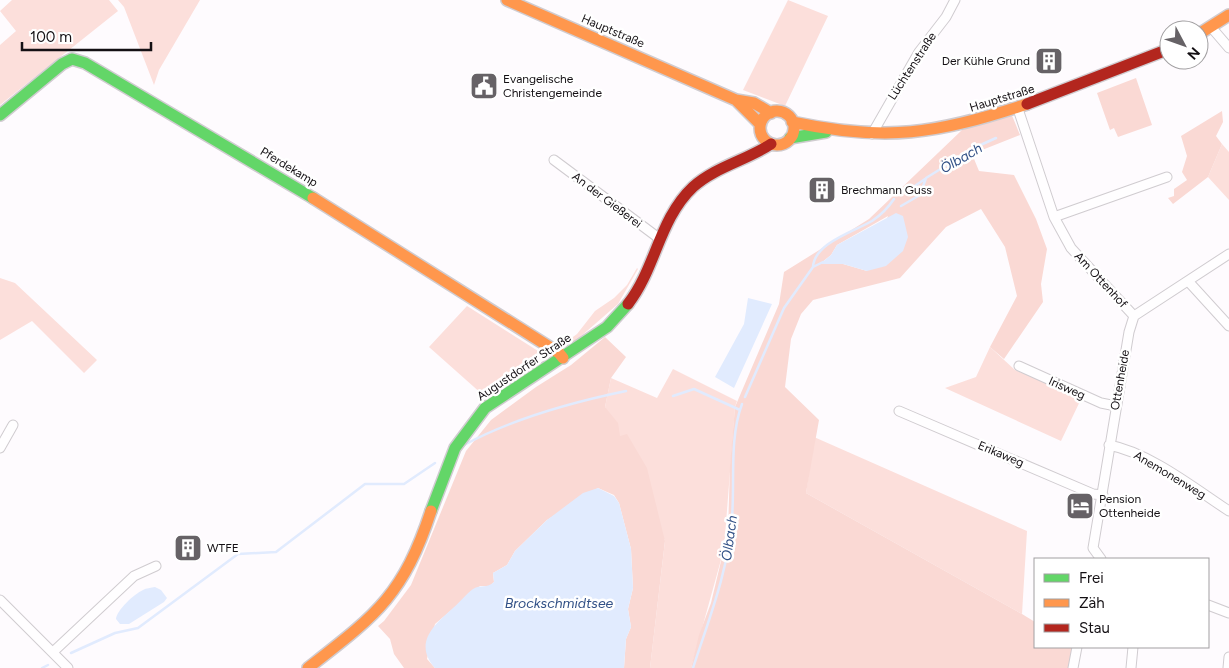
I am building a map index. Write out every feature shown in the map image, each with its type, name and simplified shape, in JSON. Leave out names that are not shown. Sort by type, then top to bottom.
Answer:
[{"type":"main road","name":"Hauptstraße","points":[[507,0],[736,100],[754,104],[771,113]]},
{"type":"main road","points":[[1211,27],[1229,15]]},
{"type":"main road","name":"Hauptstraße","points":[[792,122],[835,130],[872,134],[905,134],[949,128],[1018,109],[1159,54]]},
{"type":"main road","name":"Pferdekamp","points":[[0,115],[62,64],[72,59],[85,63],[362,227],[559,353],[563,358]]},
{"type":"main road","name":"Hauptstraße","points":[[736,100],[760,128]]},
{"type":"main road","points":[[744,160],[755,148],[760,128],[771,113],[783,113],[792,122],[793,130],[790,138],[782,144],[771,144],[764,140],[760,128]]},
{"type":"main road","name":"Hauptstraße","points":[[790,138],[835,130]]},
{"type":"main road","name":"Augustdorfer Straße","points":[[308,668],[381,608],[397,588],[411,563],[452,454],[470,425],[485,408],[608,327],[626,308],[641,284],[674,208],[687,192],[716,171],[753,157],[771,144]]},
{"type":"street","name":"Lüchtenstraße","points":[[872,134],[919,52],[955,0]]},
{"type":"street","points":[[1211,27],[1229,48]]},
{"type":"street","name":"Am Ottenhof","points":[[1018,109],[1054,217],[1071,248],[1134,316]]},
{"type":"street","name":"An der Gießerei","points":[[554,160],[660,238]]},
{"type":"street","points":[[1054,217],[1167,177]]},
{"type":"street","points":[[1134,316],[1229,254]]},
{"type":"street","points":[[1188,280],[1229,326]]},
{"type":"street","name":"Ottenheide","points":[[1096,558],[1093,548],[1103,495],[1109,445],[1128,332],[1134,316]]},
{"type":"street","name":"Irisweg","points":[[1019,366],[1101,403],[1116,406]]},
{"type":"street","name":"Erikaweg","points":[[900,411],[1093,494],[1103,495]]},
{"type":"street","points":[[0,448],[13,425]]},
{"type":"street","name":"Anemonenweg","points":[[1109,445],[1124,448],[1179,478],[1229,511]]},
{"type":"street","points":[[53,652],[134,576],[156,566]]},
{"type":"street","points":[[0,600],[68,668]]},
{"type":"street","points":[[1209,604],[1229,613]]},
{"type":"street","points":[[1074,668],[1077,648]]},
{"type":"street","points":[[1131,668],[1133,648]]},
{"type":"street","points":[[1228,668],[1229,657]]},
{"type":"shaded area","points":[[12,0],[109,0],[118,11],[0,105],[0,45],[16,31],[0,11]]},
{"type":"shaded area","points":[[118,0],[200,0],[159,70],[154,85],[124,7]]},
{"type":"shaded area","points":[[788,0],[828,16],[785,106],[743,90]]},
{"type":"shaded area","points":[[1136,78],[1152,125],[1118,137],[1114,128],[1110,130],[1097,93]]},
{"type":"shaded area","points":[[1222,111],[1223,122],[1216,136],[1222,144],[1208,177],[1173,204],[1168,198],[1174,196],[1174,189],[1187,180],[1182,172],[1187,156],[1181,136]]},
{"type":"shaded area","points":[[1011,113],[1020,135],[972,154],[979,171],[1014,175],[1036,219],[1047,249],[1041,284],[1043,302],[1004,359],[990,347],[1017,296],[1005,247],[981,209],[946,227],[900,278],[813,300],[801,314],[791,339],[785,387],[819,420],[806,493],[1034,621],[1034,648],[1074,648],[1072,668],[691,668],[699,635],[711,603],[728,532],[730,465],[735,407],[779,304],[784,272],[869,219],[962,130]],"holes":[[[888,216],[867,271],[843,264],[821,263],[831,255],[837,245]]]},
{"type":"shaded area","points":[[1222,144],[1229,152],[1229,200],[1208,177]]},
{"type":"shaded area","points":[[637,268],[618,304],[572,344],[562,345],[577,334],[595,311],[614,298],[627,285]]},
{"type":"shaded area","points":[[0,278],[15,283],[97,360],[84,373],[32,321],[0,340]]},
{"type":"shaded area","points":[[467,306],[538,351],[540,358],[511,375],[483,395],[429,347]]},
{"type":"shaded area","points":[[605,337],[626,357],[611,378],[605,407],[618,423],[620,436],[627,434],[647,468],[665,541],[650,668],[624,668],[626,639],[631,627],[628,609],[633,588],[631,549],[619,503],[614,495],[598,488],[547,520],[515,551],[507,565],[493,573],[494,582],[490,586],[480,586],[435,624],[427,659],[435,668],[404,668],[394,654],[390,639],[378,626],[384,621],[411,585],[466,451],[491,420],[536,387],[571,365]]},
{"type":"shaded area","points":[[990,347],[1015,370],[1082,397],[1061,441],[945,388],[976,377]]},
{"type":"shaded area","points":[[673,369],[737,401],[724,549],[691,668],[650,668],[665,541],[605,407],[611,378],[657,398]]},
{"type":"shaded area","points":[[814,437],[1027,531],[1022,614],[806,493]]},
{"type":"water","points":[[896,213],[903,216],[908,237],[903,251],[886,266],[867,271],[843,264],[820,264],[831,255],[837,245]]},
{"type":"water","points":[[748,298],[772,304],[734,388],[715,377],[744,324]]},
{"type":"water","name":"Brockschmidtsee","points":[[598,488],[614,496],[619,503],[631,549],[633,588],[628,609],[631,627],[626,639],[624,668],[435,668],[429,659],[426,643],[433,628],[439,621],[473,589],[494,582],[493,573],[507,565],[515,551],[547,520],[583,493]]},
{"type":"water","points":[[155,587],[161,590],[167,598],[164,602],[129,624],[120,624],[116,619],[117,615],[126,603],[139,592]]},
{"type":"waterway","name":"Ölbach","points":[[901,206],[920,195],[926,178],[976,147],[996,138]]},
{"type":"waterway","name":"Ölbach","points":[[906,192],[925,179]]},
{"type":"waterway","name":"Ölbach","points":[[813,267],[820,251],[836,239],[872,221],[894,199]]},
{"type":"waterway","name":"Ölbach","points":[[745,397],[784,308],[813,267],[823,262]]},
{"type":"waterway","points":[[673,396],[694,389],[740,410]]},
{"type":"waterway","points":[[464,445],[522,419],[585,400],[626,391]]},
{"type":"waterway","name":"Ölbach","points":[[693,668],[723,575],[727,556],[733,503],[735,431],[742,404]]},
{"type":"waterway","points":[[71,653],[115,633],[138,628],[238,554],[276,552],[365,484],[404,484],[435,463]]},
{"type":"waterway","points":[[42,668],[48,665]]},
{"type":"traffic: fast","points":[[0,115],[62,64],[72,59],[85,63],[313,198]]},
{"type":"traffic: fast","points":[[790,138],[826,132]]},
{"type":"traffic: fast","points":[[431,511],[455,448],[485,408],[607,327],[628,304]]},
{"type":"traffic: slow","points":[[507,0],[736,100],[754,103],[771,113]]},
{"type":"traffic: slow","points":[[1209,28],[1229,15]]},
{"type":"traffic: slow","points":[[737,101],[760,124]]},
{"type":"traffic: slow","points":[[792,122],[856,132],[911,132],[966,122],[1027,104]]},
{"type":"traffic: slow","points":[[777,111],[789,116],[794,128],[789,140],[777,145],[765,140],[760,128],[765,116],[777,111]]},
{"type":"traffic: slow","points":[[313,198],[559,353],[563,358]]},
{"type":"traffic: slow","points":[[308,668],[352,633],[384,602],[410,564],[431,511]]},
{"type":"traffic: jam","points":[[1027,104],[1159,53]]},
{"type":"traffic: jam","points":[[628,304],[645,275],[672,214],[693,187],[711,174],[771,144]]},
{"type":"place","name":"Der Kühle Grund","points":[[1049,61]]},
{"type":"place","name":"Evangelische Christengemeinde","points":[[484,86]]},
{"type":"place","name":"Brechmann Guss","points":[[822,190]]},
{"type":"place","name":"Pension Ottenheide","points":[[1080,506]]},
{"type":"place","name":"WTFE","points":[[188,548]]}]
